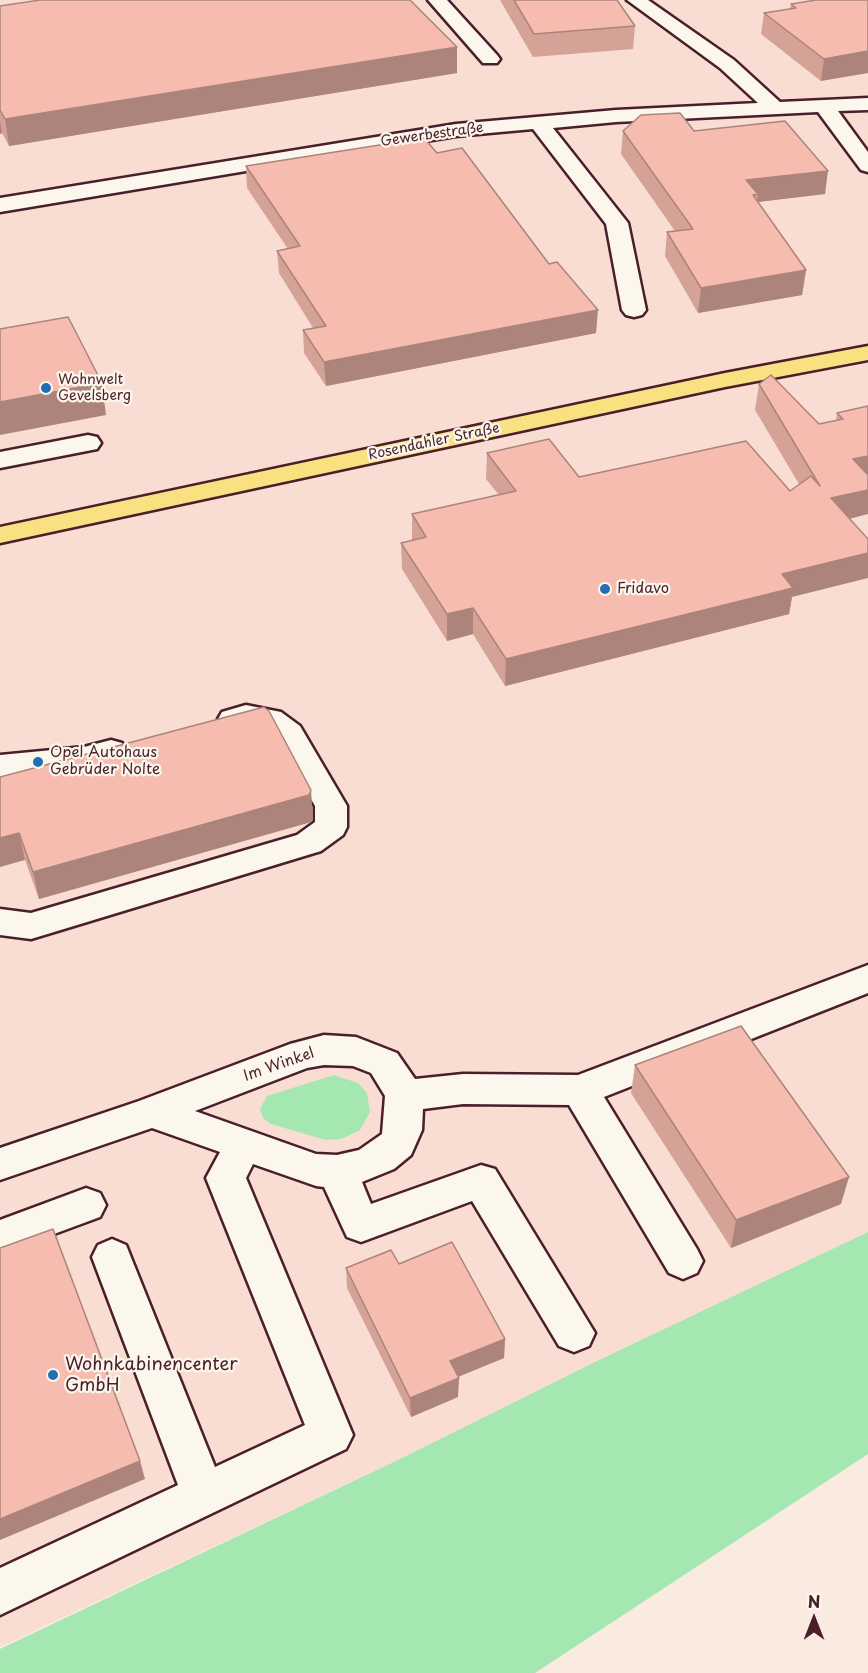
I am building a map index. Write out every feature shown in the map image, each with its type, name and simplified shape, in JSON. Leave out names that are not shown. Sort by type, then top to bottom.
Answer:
[{"type":"main road","name":"Rosendahler Straße","points":[[0,536],[725,380],[868,353]]},
{"type":"street","points":[[437,0],[490,59]]},
{"type":"street","points":[[636,0],[727,64],[774,107]]},
{"type":"street","name":"Gewerbestraße","points":[[0,205],[456,130],[538,122],[774,107],[868,104]]},
{"type":"street","points":[[824,105],[868,166]]},
{"type":"street","points":[[538,122],[617,223],[634,310]]},
{"type":"street","points":[[0,460],[88,443]]},
{"type":"street","points":[[0,922],[30,926],[309,843],[331,826],[331,806],[289,733],[270,719],[246,715],[206,726]]},
{"type":"street","points":[[0,766],[84,758],[139,743]]},
{"type":"street","points":[[152,1112],[316,1170],[337,1171],[367,1165],[397,1144],[404,1124],[404,1096],[463,1089],[580,1090],[868,979]]},
{"type":"street","name":"Im Winkel","points":[[0,1164],[152,1112],[303,1054],[324,1050],[356,1052],[384,1064],[396,1078],[404,1096]]},
{"type":"street","points":[[580,1090],[683,1261]]},
{"type":"street","points":[[0,1592],[331,1435],[226,1178],[244,1145]]},
{"type":"street","points":[[337,1171],[361,1225],[481,1181],[574,1333]]},
{"type":"street","points":[[0,1237],[86,1205]]},
{"type":"street","points":[[112,1257],[204,1495]]},
{"type":"shaded area","points":[[0,0],[868,0],[868,1232],[597,1361],[400,1459],[0,1647]]},
{"type":"green space","points":[[334,1075],[358,1083],[367,1093],[370,1112],[360,1130],[341,1139],[326,1140],[271,1124],[263,1118],[260,1109],[267,1096]]},
{"type":"green space","points":[[868,1232],[868,1454],[535,1673],[0,1673],[0,1649],[400,1459],[597,1361]]},
{"type":"building","points":[[40,0],[410,0],[457,47],[5,119],[0,110],[0,6]]},
{"type":"building","points":[[514,0],[617,0],[635,26],[534,34]]},
{"type":"building","points":[[816,0],[868,0],[868,51],[824,59],[764,13],[796,8],[791,4]]},
{"type":"building","points":[[680,113],[694,131],[785,121],[828,171],[746,180],[758,194],[753,195],[806,270],[701,288],[667,232],[693,229],[623,131],[641,115]]},
{"type":"building","points":[[424,138],[437,153],[462,148],[549,264],[557,262],[598,310],[324,362],[303,330],[326,326],[277,251],[300,246],[246,166]]},
{"type":"building","points":[[68,317],[102,383],[0,402],[0,329]]},
{"type":"building","points":[[771,375],[819,424],[843,419],[837,413],[868,406],[868,456],[853,459],[868,475],[868,490],[831,498],[868,539],[868,553],[782,574],[793,588],[506,659],[473,608],[447,614],[401,543],[426,537],[412,514],[516,491],[487,453],[549,439],[579,477],[746,441],[790,491],[811,476],[820,486],[759,384]]},
{"type":"building","points":[[264,707],[269,711],[311,790],[309,795],[33,872],[19,833],[0,838],[0,777]]},
{"type":"building","points":[[741,1026],[849,1177],[736,1220],[635,1065]]},
{"type":"building","name":"Wohnkabinencenter GmbH","points":[[53,1229],[140,1461],[0,1519],[0,1248]]},
{"type":"building","points":[[452,1242],[505,1339],[450,1361],[459,1378],[410,1398],[346,1268],[391,1250],[399,1264]]},
{"type":"place","name":"Wohnwelt Gevelsberg","points":[[46,388]]},
{"type":"place","name":"Fridavo","points":[[605,589]]},
{"type":"place","name":"Opel Autohaus Gebrüder Nolte","points":[[38,762]]},
{"type":"place","name":"Wohnkabinencenter GmbH","points":[[53,1375]]}]
